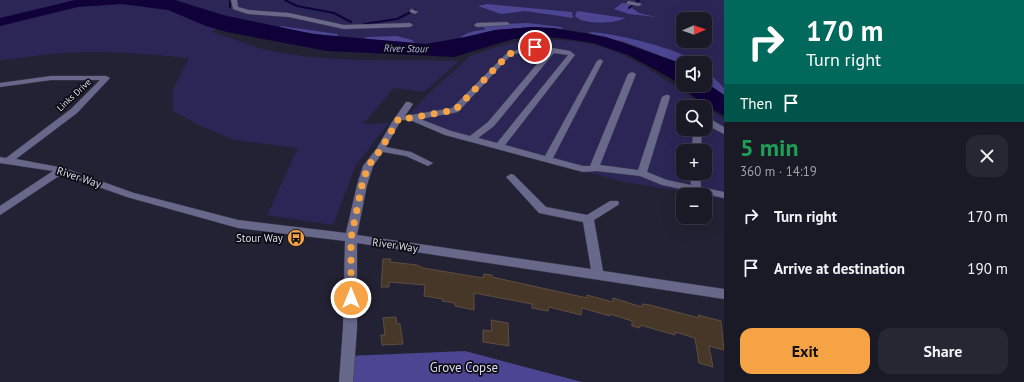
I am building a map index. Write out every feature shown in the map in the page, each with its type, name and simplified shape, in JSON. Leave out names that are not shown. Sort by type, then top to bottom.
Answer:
[{"type":"street","points":[[234,0],[235,8],[243,11],[290,15],[344,27],[410,25]]},
{"type":"street","points":[[629,3],[639,4]]},
{"type":"street","points":[[477,25],[507,24]]},
{"type":"street","points":[[398,120],[455,110],[509,54],[535,47],[570,52],[572,55],[500,146]]},
{"type":"street","points":[[473,138],[490,124],[551,50]]},
{"type":"street","points":[[548,159],[600,61]]},
{"type":"street","points":[[594,168],[632,74]]},
{"type":"street","name":"Links Drive","points":[[0,84],[51,78],[106,78],[74,111],[4,161]]},
{"type":"street","points":[[642,173],[666,97]]},
{"type":"street","points":[[346,382],[350,328],[351,238],[362,185],[368,166],[381,149],[409,104]]},
{"type":"street","points":[[411,118],[448,133],[473,138],[583,169],[594,168],[642,173],[665,183],[691,188]]},
{"type":"street","points":[[712,124],[724,131]]},
{"type":"street","points":[[381,149],[408,154],[428,163]]},
{"type":"street","name":"River Way","points":[[4,161],[61,170],[131,195],[238,224],[351,238],[724,294]]},
{"type":"street","points":[[0,211],[61,170]]},
{"type":"street","points":[[510,177],[543,210],[588,219],[614,203]]},
{"type":"street","points":[[712,192],[724,195]]},
{"type":"street","points":[[588,219],[598,275]]},
{"type":"shaded area","points":[[0,0],[724,0],[724,95],[712,87],[712,56],[676,56],[676,62],[624,42],[570,30],[552,28],[515,28],[487,31],[433,44],[424,44],[350,39],[230,17],[212,32],[274,52],[326,58],[459,61],[424,92],[394,88],[363,124],[389,123],[356,165],[333,225],[267,215],[298,148],[234,140],[199,125],[173,111],[173,89],[189,58],[111,52],[56,54],[0,60]]},
{"type":"shaded area","points":[[530,39],[560,40],[591,44],[624,56],[642,65],[676,86],[676,92],[684,92],[696,100],[676,100],[676,136],[712,136],[712,111],[724,119],[724,200],[712,197],[712,188],[676,188],[676,190],[624,182],[452,136],[405,119],[428,94],[470,56],[497,47]]},
{"type":"green space","points":[[622,3],[634,4],[632,8],[639,13],[656,17],[629,14],[614,9]]},
{"type":"green space","points":[[487,4],[572,12],[573,18],[525,11],[501,14],[478,6]]},
{"type":"green space","points":[[577,11],[625,18],[621,20],[599,23],[584,21],[575,16]]},
{"type":"green space","points":[[528,23],[561,27],[563,29],[532,27],[495,30],[459,39],[468,33],[485,30],[482,25]]},
{"type":"green space","points":[[281,26],[338,35],[336,37],[278,28]]},
{"type":"green space","points":[[592,32],[631,39],[662,47],[686,56],[676,56],[676,62],[624,42],[588,33]]},
{"type":"green space","points":[[397,36],[412,40],[415,43],[362,39],[367,37]]},
{"type":"green space","points":[[712,76],[724,88],[724,95],[712,87]]},
{"type":"green space","name":"Grove Copse","points":[[465,351],[582,382],[346,382],[348,356]]},
{"type":"water","name":"River Stour","points":[[75,0],[175,0],[223,15],[313,34],[426,44],[495,30],[532,27],[553,28],[606,37],[676,62],[676,82],[628,55],[593,43],[546,37],[513,39],[454,57],[327,51],[227,32],[206,26],[168,10],[122,4],[78,7],[0,26],[0,18]]},
{"type":"water","points":[[712,87],[724,95],[724,116],[712,109],[712,100],[698,100],[688,92],[712,92]]},
{"type":"building","points":[[383,259],[391,259],[390,262],[417,265],[423,268],[483,278],[484,274],[492,275],[492,277],[587,298],[587,295],[613,302],[613,298],[642,307],[642,304],[650,305],[699,318],[698,315],[721,321],[724,350],[709,346],[713,367],[699,363],[695,338],[675,332],[675,335],[640,325],[640,328],[632,326],[632,321],[610,314],[610,316],[582,308],[581,315],[549,307],[548,311],[532,308],[532,304],[474,293],[474,310],[455,306],[455,303],[442,301],[443,299],[424,296],[425,285],[389,282],[389,287],[381,287]]},
{"type":"building","points":[[396,317],[397,324],[400,324],[403,344],[382,345],[381,335],[385,335],[383,318]]},
{"type":"building","points":[[491,320],[508,323],[509,346],[483,342],[483,330],[492,331]]},
{"type":"waterway","points":[[230,0],[230,7]]},
{"type":"waterway","points":[[285,0],[297,6],[334,13],[351,22]]},
{"type":"waterway","points":[[629,8],[639,0]]},
{"type":"waterway","points":[[364,24],[397,19],[415,10]]},
{"type":"place","name":"Stour Way","points":[[296,238]]},
{"type":"route","points":[[351,298],[351,238],[362,185],[368,166],[381,149],[396,122],[399,118],[411,118],[455,110],[509,54],[535,47]]}]
